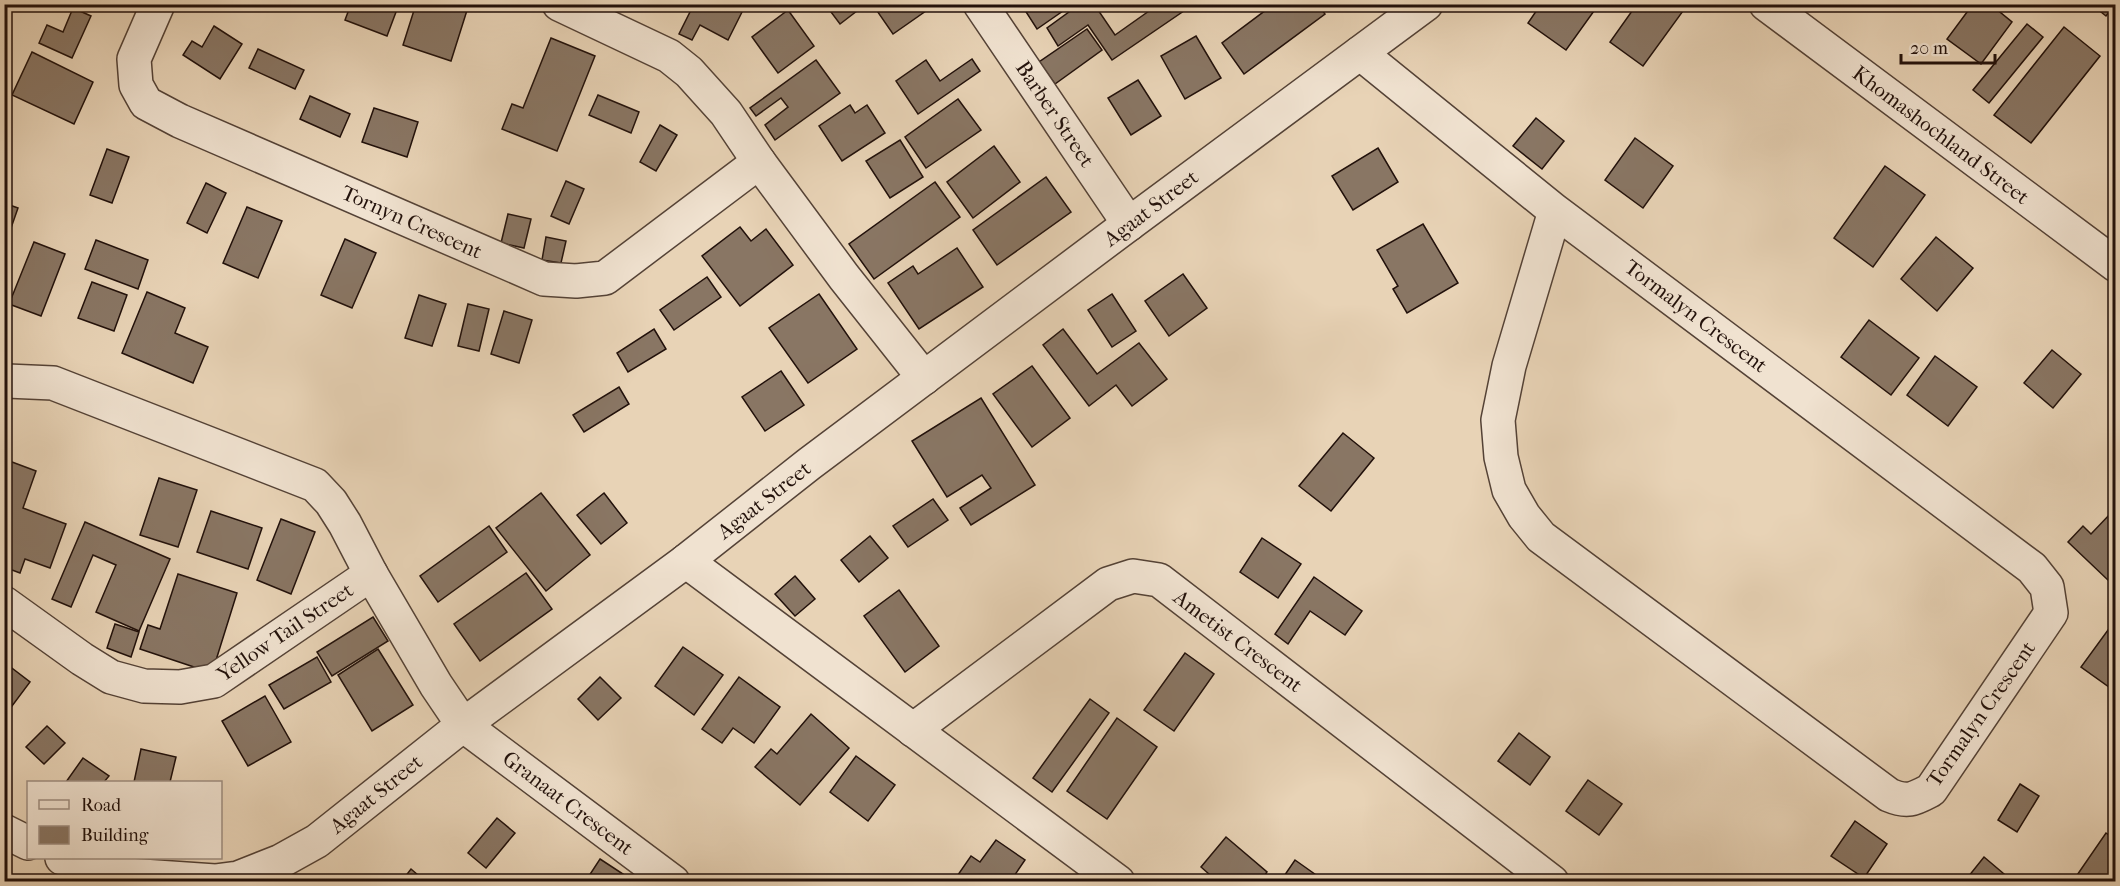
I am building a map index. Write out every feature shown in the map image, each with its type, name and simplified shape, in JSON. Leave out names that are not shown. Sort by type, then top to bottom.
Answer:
[{"type":"street","name":"Tornyn Crescent","points":[[158,4],[134,59],[136,85],[146,103],[180,121],[544,279],[576,281],[605,278],[759,162]]},
{"type":"street","points":[[559,4],[669,56],[689,72],[726,113],[759,162],[844,277],[924,378]]},
{"type":"street","name":"Barber Street","points":[[980,4],[1129,224]]},
{"type":"street","name":"Agaat Street","points":[[66,859],[127,875],[214,881],[240,880],[317,841],[463,725],[686,561],[809,464],[1426,4]]},
{"type":"street","name":"Khomashochland Street","points":[[1766,4],[2115,265]]},
{"type":"street","name":"Tormalyn Crescent","points":[[1360,53],[1555,211],[2032,568],[2047,588],[2051,613],[1931,790],[1911,800],[1889,795],[1541,537],[1524,516],[1509,490],[1501,457],[1498,420],[1509,366],[1555,211]]},
{"type":"street","name":"Granaat Crescent","points":[[4,382],[53,383],[315,485],[331,502],[345,524],[371,574],[436,685],[463,725],[673,882]]},
{"type":"street","points":[[686,561],[1118,882]]},
{"type":"street","name":"Yellow Tail Street","points":[[4,603],[111,677],[144,686],[180,687],[214,681],[371,574]]},
{"type":"street","name":"Ametist Crescent","points":[[913,730],[1108,584],[1134,576],[1159,580],[1552,882]]},
{"type":"street","points":[[4,831],[27,842]]},
{"type":"building","points":[[315,4],[341,4],[339,11]]},
{"type":"building","points":[[351,4],[399,4],[387,36],[345,20]]},
{"type":"building","points":[[416,4],[469,4],[451,61],[403,45]]},
{"type":"building","points":[[694,4],[746,4],[728,40],[700,25],[692,40],[679,34]]},
{"type":"building","points":[[825,4],[866,4],[840,24]]},
{"type":"building","points":[[880,4],[932,4],[933,6],[893,34],[875,8]]},
{"type":"building","points":[[1021,4],[1073,4],[1037,29]]},
{"type":"building","points":[[1080,4],[1094,4],[1115,35],[1159,4],[1194,4],[1112,60],[1088,25],[1058,46],[1047,28]]},
{"type":"building","points":[[1274,4],[1318,4],[1325,14],[1244,74],[1222,43]]},
{"type":"building","points":[[1541,4],[1599,4],[1566,50],[1528,23]]},
{"type":"building","points":[[1637,4],[1674,4],[1683,11],[1643,66],[1610,42]]},
{"type":"building","points":[[1973,4],[1990,4],[2012,22],[1981,64],[1947,39]]},
{"type":"building","points":[[2091,4],[2115,4],[2106,16]]},
{"type":"building","points":[[73,8],[91,16],[72,58],[39,43],[47,25],[63,32]]},
{"type":"building","points":[[788,10],[814,46],[778,73],[752,37]]},
{"type":"building","points":[[2027,24],[2043,37],[1989,103],[1973,90]]},
{"type":"building","points":[[214,26],[242,44],[220,79],[183,55],[192,41],[202,47]]},
{"type":"building","points":[[2064,27],[2100,56],[2031,143],[1994,115]]},
{"type":"building","points":[[1087,29],[1102,50],[1055,84],[1039,62]]},
{"type":"building","points":[[1196,36],[1221,78],[1185,99],[1161,56]]},
{"type":"building","points":[[551,38],[595,56],[557,151],[502,129],[512,104],[523,108]]},
{"type":"building","points":[[258,49],[304,70],[295,89],[249,68]]},
{"type":"building","points":[[32,52],[93,82],[74,124],[12,95]]},
{"type":"building","points":[[972,59],[980,71],[918,114],[896,81],[926,60],[940,81]]},
{"type":"building","points":[[816,60],[840,93],[775,140],[765,125],[788,107],[781,98],[756,116],[750,108]]},
{"type":"building","points":[[1138,80],[1161,116],[1131,135],[1108,98]]},
{"type":"building","points":[[598,95],[639,112],[631,133],[589,115]]},
{"type":"building","points":[[310,96],[350,114],[340,137],[300,119]]},
{"type":"building","points":[[958,99],[981,130],[926,168],[905,137]]},
{"type":"building","points":[[850,105],[855,113],[867,105],[885,133],[842,161],[819,126]]},
{"type":"building","points":[[374,108],[418,122],[407,157],[362,142]]},
{"type":"building","points":[[1536,118],[1564,141],[1542,169],[1513,146]]},
{"type":"building","points":[[660,125],[677,135],[656,171],[640,162]]},
{"type":"building","points":[[1635,138],[1673,166],[1643,208],[1605,180]]},
{"type":"building","points":[[900,140],[923,177],[890,198],[866,161]]},
{"type":"building","points":[[994,146],[1020,182],[973,218],[947,182]]},
{"type":"building","points":[[1378,148],[1398,182],[1353,210],[1332,176]]},
{"type":"building","points":[[107,149],[129,157],[112,203],[90,195]]},
{"type":"building","points":[[1885,166],[1925,195],[1873,267],[1834,238]]},
{"type":"building","points":[[1046,177],[1071,212],[997,265],[973,230]]},
{"type":"building","points":[[566,181],[584,189],[569,224],[551,216]]},
{"type":"building","points":[[935,182],[960,217],[874,279],[849,244]]},
{"type":"building","points":[[206,183],[226,193],[207,233],[187,223]]},
{"type":"building","points":[[4,203],[18,208],[4,248]]},
{"type":"building","points":[[247,207],[282,221],[258,278],[223,263]]},
{"type":"building","points":[[508,214],[531,219],[524,248],[501,243]]},
{"type":"building","points":[[1423,224],[1458,283],[1407,313],[1393,289],[1398,286],[1377,250]]},
{"type":"building","points":[[740,227],[751,241],[766,229],[793,265],[740,306],[702,256]]},
{"type":"building","points":[[546,237],[566,241],[561,263],[542,260]]},
{"type":"building","points":[[1936,237],[1973,268],[1937,311],[1901,279]]},
{"type":"building","points":[[345,239],[376,253],[352,308],[321,295]]},
{"type":"building","points":[[96,240],[148,260],[138,289],[85,269]]},
{"type":"building","points":[[34,242],[65,254],[41,316],[9,304]]},
{"type":"building","points":[[957,248],[983,287],[919,329],[888,283],[913,266],[918,274]]},
{"type":"building","points":[[1183,274],[1207,308],[1169,336],[1145,301]]},
{"type":"building","points":[[707,277],[721,297],[674,330],[660,310]]},
{"type":"building","points":[[92,282],[127,295],[114,331],[78,318]]},
{"type":"building","points":[[147,292],[185,308],[175,333],[208,347],[193,383],[122,353]]},
{"type":"building","points":[[819,294],[857,349],[808,383],[769,328]]},
{"type":"building","points":[[1112,294],[1136,331],[1112,347],[1088,310]]},
{"type":"building","points":[[419,295],[446,304],[432,346],[405,338]]},
{"type":"building","points":[[468,304],[489,309],[479,351],[458,346]]},
{"type":"building","points":[[504,311],[532,320],[519,363],[491,354]]},
{"type":"building","points":[[1869,320],[1919,358],[1891,395],[1841,357]]},
{"type":"building","points":[[654,329],[666,349],[628,372],[617,353]]},
{"type":"building","points":[[1063,329],[1097,374],[1139,343],[1167,379],[1132,406],[1116,385],[1089,406],[1043,345]]},
{"type":"building","points":[[2052,350],[2081,374],[2053,408],[2024,383]]},
{"type":"building","points":[[1935,356],[1977,387],[1948,426],[1907,395]]},
{"type":"building","points":[[1032,366],[1070,418],[1032,447],[993,394]]},
{"type":"building","points":[[781,371],[804,405],[765,431],[742,397]]},
{"type":"building","points":[[619,387],[629,404],[584,432],[573,415]]},
{"type":"building","points":[[981,398],[1035,485],[971,525],[960,508],[991,488],[982,475],[947,497],[912,441]]},
{"type":"building","points":[[1343,433],[1374,458],[1331,511],[1299,486]]},
{"type":"building","points":[[4,459],[36,471],[23,508],[66,524],[50,568],[25,559],[20,573],[4,567]]},
{"type":"building","points":[[159,478],[197,490],[178,547],[140,535]]},
{"type":"building","points":[[541,493],[590,555],[546,591],[496,528]]},
{"type":"building","points":[[604,493],[627,523],[601,544],[577,515]]},
{"type":"building","points":[[933,499],[948,520],[908,547],[893,526]]},
{"type":"building","points":[[211,511],[262,528],[248,569],[197,552]]},
{"type":"building","points":[[2112,512],[2116,515],[2116,575],[2110,582],[2068,542],[2083,526],[2091,534]]},
{"type":"building","points":[[281,519],[315,532],[291,594],[257,580]]},
{"type":"building","points":[[85,522],[170,559],[139,631],[96,612],[116,565],[93,555],[71,607],[52,599]]},
{"type":"building","points":[[489,526],[507,552],[438,602],[420,576]]},
{"type":"building","points":[[870,536],[888,558],[859,582],[841,560]]},
{"type":"building","points":[[1262,538],[1301,564],[1278,598],[1240,572]]},
{"type":"building","points":[[526,573],[552,609],[480,661],[454,624]]},
{"type":"building","points":[[178,574],[237,593],[212,673],[140,649],[148,625],[160,629]]},
{"type":"building","points":[[795,576],[815,599],[795,616],[775,594]]},
{"type":"building","points":[[1314,577],[1362,611],[1345,635],[1310,611],[1288,644],[1275,634]]},
{"type":"building","points":[[899,590],[939,646],[905,672],[864,616]]},
{"type":"building","points":[[373,617],[388,641],[332,676],[317,652]]},
{"type":"building","points":[[2116,619],[2116,692],[2081,667]]},
{"type":"building","points":[[115,624],[139,632],[131,657],[107,648]]},
{"type":"building","points":[[683,647],[723,675],[694,715],[655,686]]},
{"type":"building","points":[[378,649],[413,705],[372,731],[338,675]]},
{"type":"building","points":[[1185,653],[1214,674],[1174,731],[1144,710]]},
{"type":"building","points":[[317,657],[331,682],[284,709],[269,685]]},
{"type":"building","points":[[4,662],[30,682],[9,710],[4,707]]},
{"type":"building","points":[[600,677],[621,698],[598,720],[578,699]]},
{"type":"building","points":[[739,677],[780,707],[754,743],[733,728],[722,743],[702,729]]},
{"type":"building","points":[[265,696],[291,742],[248,766],[222,721]]},
{"type":"building","points":[[1090,699],[1109,713],[1052,792],[1033,778]]},
{"type":"building","points":[[811,714],[849,748],[800,805],[755,767],[771,749],[777,754]]},
{"type":"building","points":[[1117,718],[1157,747],[1107,819],[1067,791]]},
{"type":"building","points":[[47,726],[65,743],[44,764],[26,747]]},
{"type":"building","points":[[1519,733],[1550,757],[1530,785],[1498,761]]},
{"type":"building","points":[[141,749],[176,757],[170,781],[134,781]]},
{"type":"building","points":[[856,756],[895,785],[868,821],[830,792]]},
{"type":"building","points":[[83,758],[109,776],[105,781],[67,781]]},
{"type":"building","points":[[1588,780],[1622,804],[1599,835],[1566,811]]},
{"type":"building","points":[[2020,784],[2039,796],[2017,832],[1998,820]]},
{"type":"building","points":[[497,818],[515,833],[486,868],[468,853]]},
{"type":"building","points":[[1855,821],[1887,844],[1864,878],[1831,856]]},
{"type":"building","points":[[2106,833],[2116,840],[2116,882],[2074,882],[2073,881]]},
{"type":"building","points":[[1226,837],[1267,872],[1260,882],[1218,882],[1201,867]]},
{"type":"building","points":[[996,840],[1025,860],[1010,882],[953,882],[971,856],[980,862]]},
{"type":"building","points":[[1984,857],[2010,879],[2007,882],[1964,882]]},
{"type":"building","points":[[600,859],[623,874],[618,882],[585,882]]},
{"type":"building","points":[[1295,860],[1326,882],[1280,882]]},
{"type":"building","points":[[411,869],[426,882],[401,882]]}]
